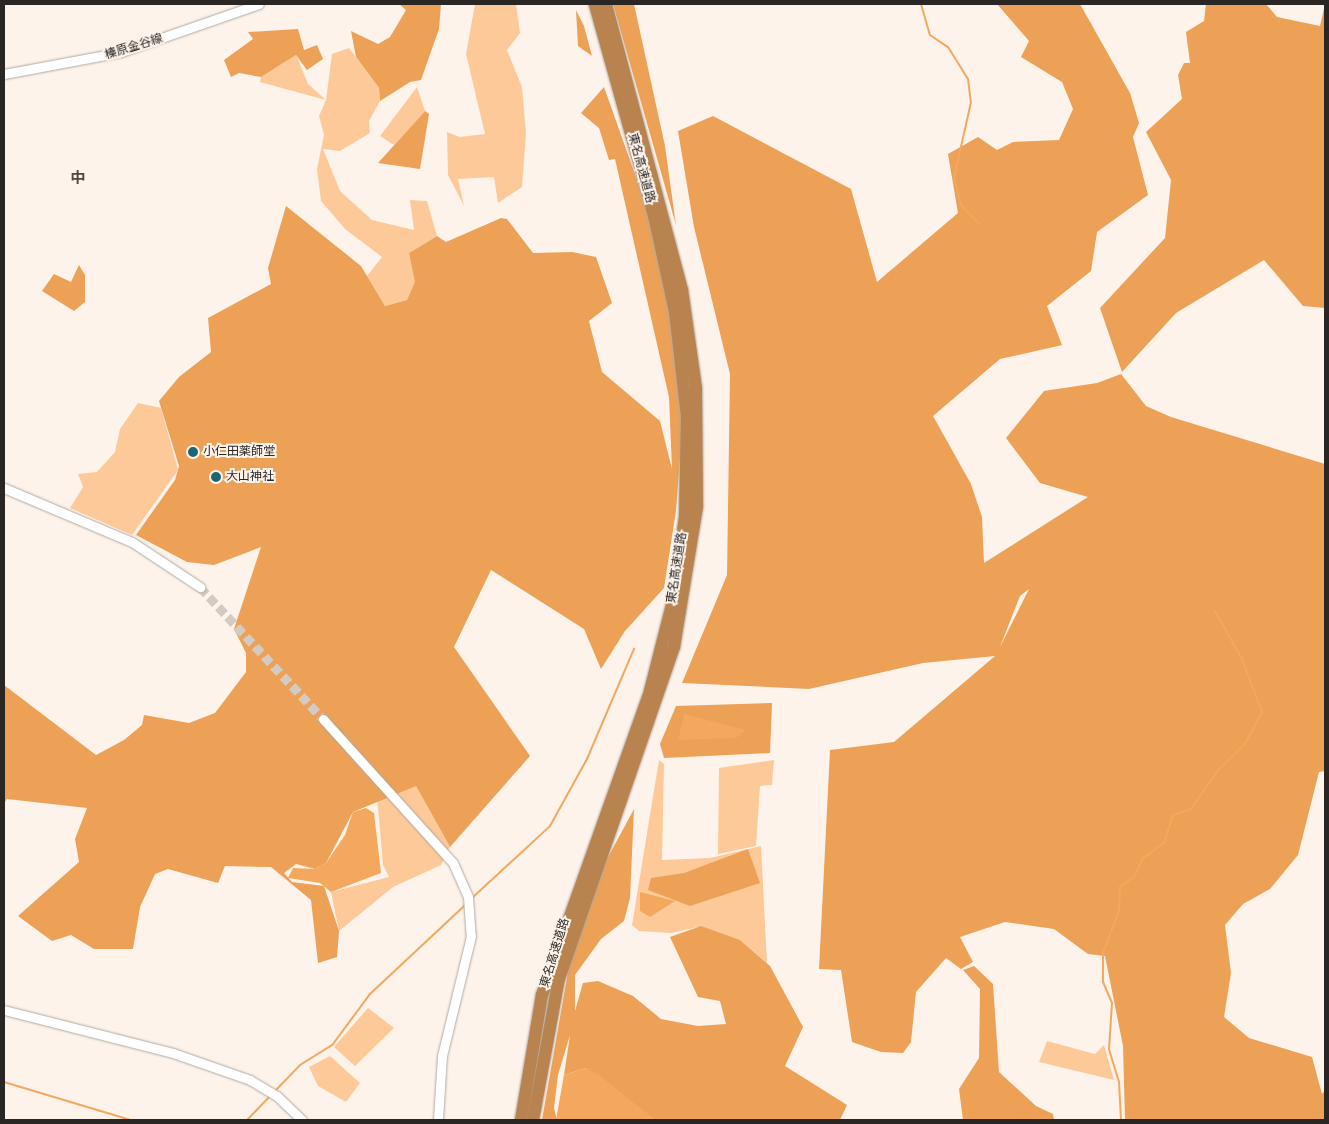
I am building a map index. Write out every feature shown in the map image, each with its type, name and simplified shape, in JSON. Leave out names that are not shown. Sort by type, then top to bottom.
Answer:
[{"type":"highway","name":"東名高速道路","points":[[521,1120],[542,995],[650,690],[673,601],[685,517],[687,416],[675,312],[654,216],[595,4]]},
{"type":"highway","name":"東名高速道路","points":[[533,1120],[540,1061],[559,979],[674,647],[697,506],[696,388],[682,290],[606,4]]},
{"type":"street","name":"榛原金谷線","points":[[4,74],[127,50],[259,4]]},
{"type":"street","points":[[4,488],[132,542],[200,587]]},
{"type":"street","points":[[323,719],[453,863],[469,901],[471,936],[442,1056],[438,1120]]},
{"type":"street","points":[[4,1010],[173,1053],[274,1094],[302,1120]]},
{"type":"shaded area","points":[[399,4],[441,4],[439,29],[421,80],[410,82],[380,101],[379,88],[356,57],[351,31],[378,44],[390,37],[406,10]]},
{"type":"shaded area","points":[[475,4],[516,4],[520,33],[507,50],[522,87],[526,133],[522,187],[498,203],[494,177],[458,179],[464,206],[448,175],[447,132],[460,137],[485,134],[466,54]]},
{"type":"shaded area","points":[[613,4],[634,4],[665,146],[676,225]]},
{"type":"shaded area","points":[[997,4],[1080,4],[1130,93],[1139,123],[1133,137],[1148,195],[1097,232],[1091,271],[1047,306],[1062,345],[1000,359],[933,416],[971,484],[982,517],[984,563],[1088,497],[1040,483],[1006,438],[1044,391],[1097,383],[1121,374],[1146,406],[1171,417],[1325,464],[1325,771],[1319,772],[1298,855],[1270,889],[1243,904],[1225,925],[1231,973],[1224,1017],[1249,1038],[1312,1057],[1322,1094],[1325,1090],[1325,1120],[1125,1120],[1123,1046],[1105,956],[1088,954],[1054,929],[1005,922],[960,937],[973,962],[961,969],[946,958],[916,992],[911,1042],[903,1053],[881,1052],[852,1042],[841,970],[819,969],[830,750],[894,742],[995,656],[923,663],[809,689],[682,683],[727,575],[730,374],[694,227],[678,131],[713,116],[851,189],[877,282],[958,213],[948,154],[978,137],[997,150],[1013,142],[1059,140],[1073,109],[1062,82],[1021,57],[1029,41]],"holes":[[[1029,589],[1000,647],[1020,596]]]},
{"type":"shaded area","points":[[1206,4],[1266,4],[1277,17],[1320,26],[1325,4],[1325,308],[1303,306],[1264,260],[1176,313],[1122,372],[1100,308],[1165,238],[1171,180],[1146,132],[1182,99],[1178,75],[1184,63],[1190,63],[1186,32],[1204,21]]},
{"type":"shaded area","points":[[576,10],[584,26],[592,56],[578,46]]},
{"type":"shaded area","points":[[298,29],[304,50],[317,45],[323,59],[307,70],[296,55],[261,77],[239,73],[231,77],[224,60],[253,39],[248,32]]},
{"type":"shaded area","points":[[349,48],[379,88],[380,101],[369,121],[370,133],[340,151],[323,149],[340,191],[372,220],[414,230],[410,200],[427,201],[437,236],[409,253],[416,282],[407,300],[385,306],[367,276],[382,257],[345,229],[321,201],[317,169],[324,135],[319,116],[326,100],[332,54]]},
{"type":"shaded area","points":[[296,55],[308,84],[326,100],[260,82],[261,77]]},
{"type":"shaded area","points":[[417,87],[425,111],[394,145],[380,136]]},
{"type":"shaded area","points":[[604,87],[647,208],[673,319],[683,420],[676,511],[664,588],[625,631],[601,669],[584,629],[491,570],[454,647],[530,756],[450,847],[416,786],[353,812],[326,863],[315,869],[296,864],[284,873],[292,882],[324,886],[339,931],[337,957],[318,963],[311,900],[271,867],[225,866],[218,883],[168,869],[155,874],[140,907],[133,949],[94,949],[71,935],[52,941],[18,916],[79,862],[75,839],[87,808],[7,799],[4,803],[4,685],[96,755],[124,740],[142,725],[144,715],[189,723],[215,713],[246,672],[246,653],[234,629],[261,547],[214,565],[187,562],[136,535],[175,480],[179,466],[159,401],[179,377],[211,352],[208,318],[271,284],[268,268],[286,206],[361,266],[385,306],[407,300],[415,282],[409,253],[437,236],[446,242],[501,218],[507,219],[533,253],[572,252],[596,257],[612,303],[589,321],[602,372],[660,421],[672,469],[669,397],[615,159],[609,160],[599,128],[581,113]]},
{"type":"shaded area","points":[[425,111],[429,114],[420,169],[378,163]]},
{"type":"shaded area","points":[[79,265],[85,275],[85,302],[74,311],[42,291],[54,274],[71,282]]},
{"type":"shaded area","points":[[138,403],[161,408],[178,470],[132,535],[70,508],[83,487],[78,474],[97,472],[115,452],[120,429]]},
{"type":"shaded area","points":[[772,703],[770,753],[664,758],[660,744],[676,706]]},
{"type":"shaded area","points":[[684,714],[746,730],[736,738],[678,740]]},
{"type":"shaded area","points":[[659,760],[664,764],[662,860],[710,858],[761,846],[767,963],[740,940],[698,927],[671,933],[639,931],[632,925]]},
{"type":"shaded area","points":[[774,760],[772,785],[760,786],[756,846],[718,854],[719,768]]},
{"type":"shaded area","points":[[376,786],[416,786],[450,847],[441,865],[393,887],[339,931],[331,892],[389,877],[383,865]]},
{"type":"shaded area","points":[[366,808],[374,813],[381,873],[331,892],[320,883],[288,878],[293,868],[315,869],[326,863],[345,835],[353,812]]},
{"type":"shaded area","points":[[634,809],[630,898],[624,921],[601,939],[575,975],[575,1011],[583,983],[598,981],[633,996],[661,1019],[698,1026],[726,1024],[720,1001],[698,997],[670,937],[701,926],[740,940],[770,966],[803,1027],[785,1066],[847,1105],[840,1120],[655,1120],[586,1068],[564,1075],[570,1035],[558,1075],[554,1108],[557,1120],[542,1120],[569,966],[607,859]]},
{"type":"shaded area","points":[[748,849],[760,883],[690,906],[648,890],[651,878],[684,873]]},
{"type":"shaded area","points":[[640,892],[675,901],[650,917],[640,911]]},
{"type":"shaded area","points":[[974,966],[993,984],[999,1072],[1036,1106],[1053,1114],[1054,1120],[963,1120],[959,1089],[979,1058],[980,989],[963,970]]},
{"type":"shaded area","points":[[368,1008],[394,1028],[355,1066],[334,1047]]},
{"type":"shaded area","points":[[1047,1041],[1095,1054],[1104,1045],[1114,1080],[1039,1062]]},
{"type":"shaded area","points":[[330,1056],[360,1083],[346,1102],[318,1086],[309,1067]]},
{"type":"shaded area","points":[[586,1068],[599,1075],[655,1120],[556,1120],[564,1075]]},
{"type":"waterway","points":[[921,4],[930,35],[948,47],[968,79],[971,102],[954,178],[961,205],[979,223]]},
{"type":"waterway","points":[[1121,1120],[1119,1082],[1109,1049],[1112,1003],[1103,982],[1103,953],[1119,911],[1120,887],[1134,877],[1143,858],[1164,843],[1173,815],[1191,809],[1218,770],[1245,744],[1262,712],[1242,659],[1215,611]]},
{"type":"waterway","points":[[472,898],[550,826],[587,759],[634,649]]},
{"type":"waterway","points":[[275,1091],[300,1065],[333,1044],[370,994],[465,905]]},
{"type":"waterway","points":[[4,1082],[131,1120]]},
{"type":"waterway","points":[[247,1120],[270,1096]]},
{"type":"tunnel","points":[[200,587],[323,719]]},
{"type":"place","name":"小仁田薬師堂","points":[[193,452]]},
{"type":"place","name":"大山神社","points":[[216,477]]},
{"type":"district","name":"中","points":[[78,179]]}]
